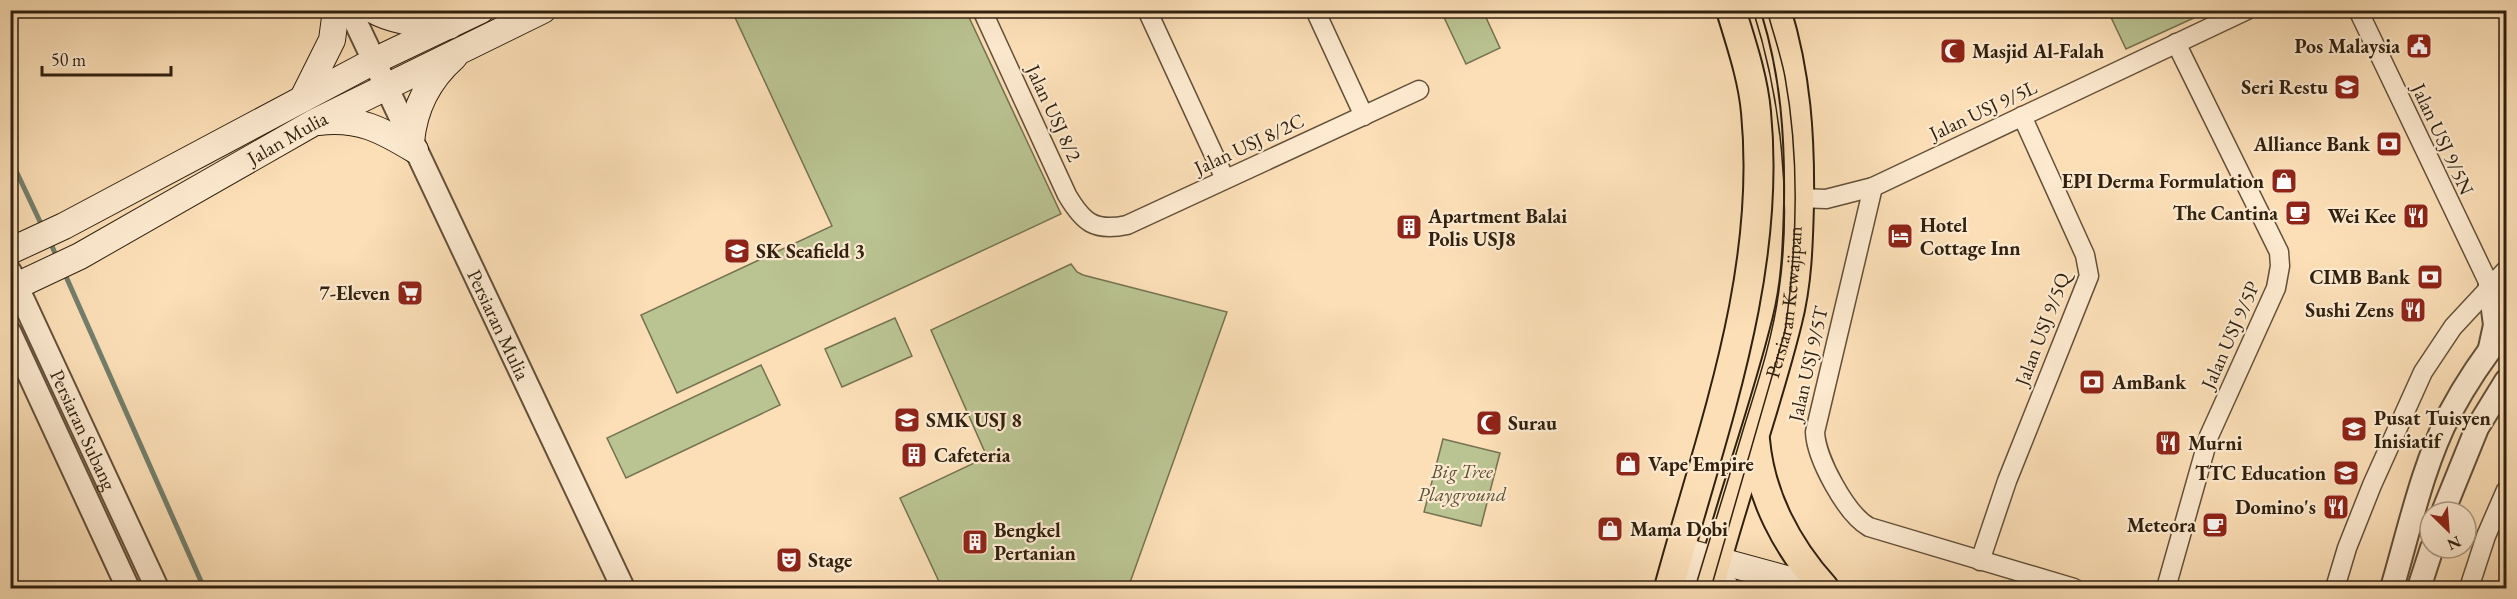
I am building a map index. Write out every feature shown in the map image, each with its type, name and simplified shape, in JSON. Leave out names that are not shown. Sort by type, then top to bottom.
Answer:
[{"type":"main road","points":[[303,98],[332,40],[336,10]]},
{"type":"main road","points":[[373,10],[393,19],[449,26]]},
{"type":"main road","points":[[17,248],[64,226],[374,61],[481,10]]},
{"type":"main road","name":"Jalan Mulia","points":[[19,280],[80,256],[313,123],[385,85],[543,10]]},
{"type":"main road","name":"Persiaran Kewajipan","points":[[1674,571],[1745,310],[1754,253],[1759,156],[1756,110],[1731,10]]},
{"type":"main road","name":"Persiaran Kewajipan","points":[[1716,580],[1755,432],[1788,320],[1798,262],[1798,111],[1792,71],[1776,10]]},
{"type":"main road","points":[[313,123],[336,122],[377,127],[413,146],[413,122],[424,92],[442,67],[468,46]]},
{"type":"main road","points":[[1755,432],[1760,475],[1782,529],[1796,556],[1824,588]]},
{"type":"main road","points":[[1674,571],[1716,580],[1819,588]]},
{"type":"street","name":"Persiaran Mulia","points":[[350,10],[623,588]]},
{"type":"street","points":[[1147,10],[1226,179]]},
{"type":"street","points":[[1315,10],[1364,116]]},
{"type":"street","name":"Jalan USJ 9/5L","points":[[1799,198],[1826,199],[1873,187],[2247,10]]},
{"type":"street","name":"Jalan USJ 9/5N","points":[[2358,10],[2498,291]]},
{"type":"street","name":"Jalan USJ 8/2","points":[[987,12],[1067,195],[1084,219],[1096,226]]},
{"type":"street","name":"Jalan USJ 9/5P","points":[[2166,588],[2209,436],[2276,288],[2280,266],[2279,252],[2176,43]]},
{"type":"street","name":"Jalan USJ 8/2C","points":[[1096,226],[1110,228],[1127,225],[1419,90]]},
{"type":"street","name":"Jalan USJ 9/5Q","points":[[1980,561],[2007,481],[2089,276],[2085,255],[2022,116]]},
{"type":"street","name":"Jalan USJ 9/5T","points":[[1873,187],[1815,432],[1815,443],[1851,514],[1859,522],[2074,588]]},
{"type":"street","points":[[2490,350],[2498,291],[2506,270]]},
{"type":"street","name":"Persiaran Subang","points":[[19,280],[157,588]]},
{"type":"street","points":[[2335,588],[2346,548],[2422,372],[2452,327],[2498,291]]},
{"type":"street","points":[[2391,588],[2434,448],[2449,414],[2506,329]]},
{"type":"street","name":"Persiaran Subang","points":[[10,333],[129,588]]},
{"type":"street","points":[[2447,500],[2462,459],[2505,384]]},
{"type":"street","points":[[2469,588],[2486,536],[2506,490]]},
{"type":"street","points":[[2419,588],[2428,560]]},
{"type":"green space","points":[[732,11],[966,11],[1061,214],[677,393],[641,315],[832,226]]},
{"type":"green space","points":[[1441,11],[1483,11],[1500,48],[1466,64]]},
{"type":"green space","points":[[2108,11],[2209,11],[2126,49]]},
{"type":"green space","points":[[1071,264],[1077,272],[1083,275],[1227,312],[1128,588],[942,588],[900,498],[987,457],[931,330]]},
{"type":"green space","points":[[895,318],[912,356],[842,387],[825,349]]},
{"type":"green space","points":[[761,365],[780,405],[626,478],[607,438]]},
{"type":"green space","name":"Big Tree Playground","points":[[1443,439],[1500,453],[1481,526],[1424,512]]},
{"type":"waterway","points":[[10,158],[43,228]]},
{"type":"waterway","points":[[49,239],[57,258]]},
{"type":"waterway","points":[[64,272],[204,588]]},
{"type":"tram line","points":[[1695,588],[1765,359],[1776,308],[1783,255],[1784,185],[1777,113],[1771,78],[1753,10]]},
{"type":"tram line","points":[[1711,588],[1785,331],[1789,300],[1795,204],[1793,140],[1785,77],[1767,10]]},
{"type":"place","name":"Pos Malaysia","points":[[2419,46]]},
{"type":"place","name":"Masjid Al-Falah","points":[[1953,51]]},
{"type":"place","name":"Seri Restu","points":[[2347,87]]},
{"type":"place","name":"Alliance Bank","points":[[2389,144]]},
{"type":"place","name":"EPI Derma Formulation","points":[[2284,181]]},
{"type":"place","name":"The Cantina","points":[[2298,213]]},
{"type":"place","name":"Wei Kee","points":[[2416,216]]},
{"type":"place","name":"Apartment Balai Polis USJ8","points":[[1409,227]]},
{"type":"place","name":"Hotel Cottage Inn","points":[[1900,236]]},
{"type":"place","name":"SK Seafield 3","points":[[737,251]]},
{"type":"place","name":"CIMB Bank","points":[[2430,277]]},
{"type":"place","name":"7-Eleven","points":[[410,293]]},
{"type":"place","name":"Sushi Zens","points":[[2413,310]]},
{"type":"place","name":"AmBank","points":[[2092,382]]},
{"type":"place","name":"SMK USJ 8","points":[[907,420]]},
{"type":"place","name":"Surau","points":[[1489,423]]},
{"type":"place","name":"Pusat Tuisyen Inisiatif","points":[[2354,429]]},
{"type":"place","name":"Murni","points":[[2168,443]]},
{"type":"place","name":"Cafeteria","points":[[914,455]]},
{"type":"place","name":"Vape Empire","points":[[1628,464]]},
{"type":"place","name":"TTC Education","points":[[2346,473]]},
{"type":"place","name":"Domino's","points":[[2336,507]]},
{"type":"place","name":"Meteora","points":[[2215,525]]},
{"type":"place","name":"Mama Dobi","points":[[1610,529]]},
{"type":"place","name":"Bengkel Pertanian","points":[[975,542]]},
{"type":"place","name":"Stage","points":[[789,560]]}]
